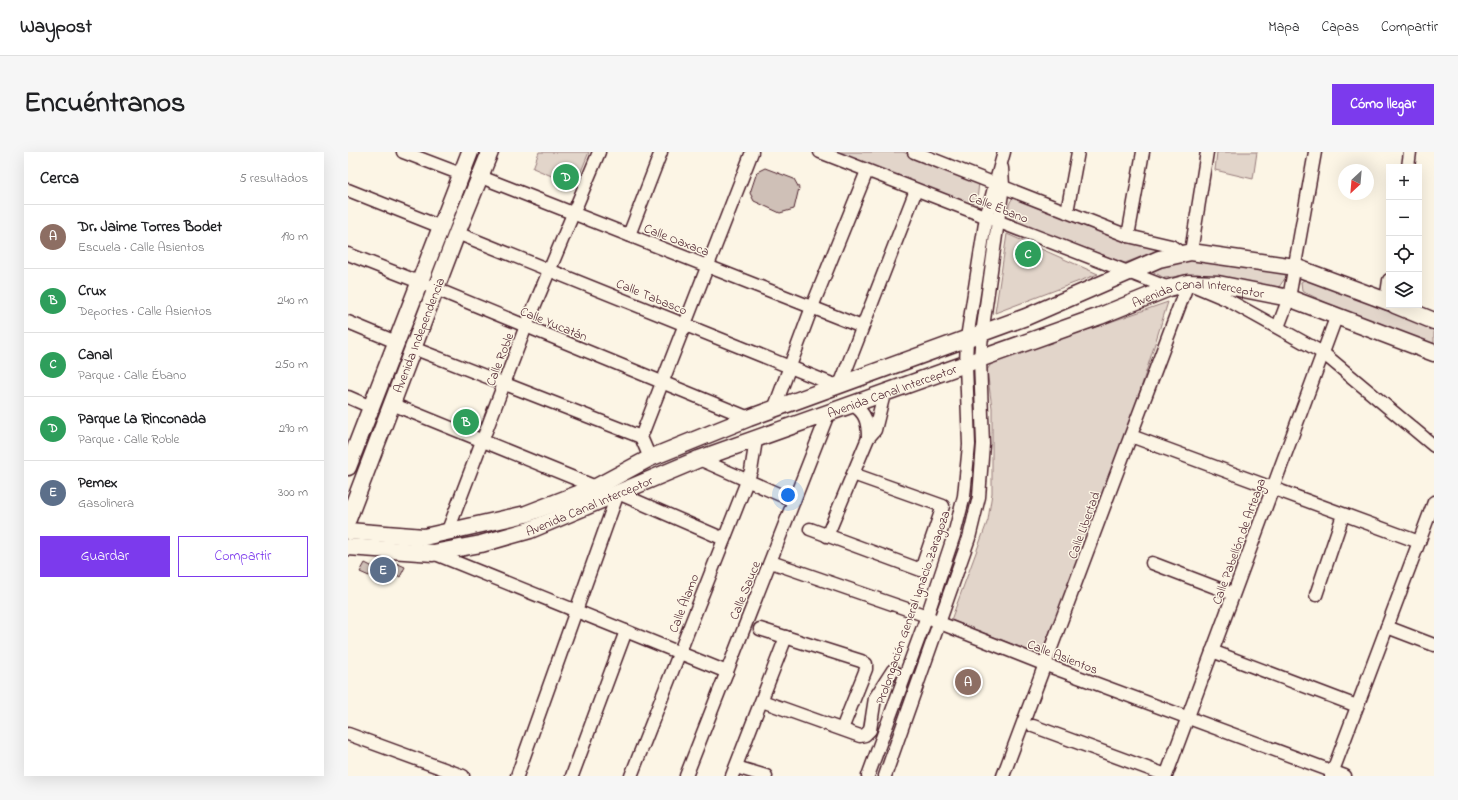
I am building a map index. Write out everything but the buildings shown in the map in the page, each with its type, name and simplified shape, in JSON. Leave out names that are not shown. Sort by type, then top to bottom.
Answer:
[{"type":"main road","name":"Avenida Independencia","points":[[348,467],[470,152]]},
{"type":"main road","name":"Avenida Independencia","points":[[348,519],[457,233],[481,178],[490,152]]},
{"type":"main road","name":"Avenida Canal Interceptor","points":[[348,531],[424,537],[526,514],[596,486],[650,458],[749,418],[974,336],[1131,272],[1159,259],[1186,253],[1295,267],[1386,301]]},
{"type":"main road","name":"Avenida Canal Interceptor","points":[[348,547],[433,553],[481,544],[530,530],[699,459],[756,440],[1100,316],[1169,288],[1188,283],[1218,284],[1289,298],[1434,353]]},
{"type":"main road","name":"Avenida Canal Interceptor","points":[[1402,308],[1434,321]]},
{"type":"main road","points":[[756,440],[755,429],[793,408],[810,396]]},
{"type":"main road","points":[[699,459],[737,436],[738,431],[733,425]]},
{"type":"street","points":[[403,152],[462,174]]},
{"type":"street","name":"Calle Roble","points":[[447,533],[526,326],[599,152]]},
{"type":"street","points":[[628,235],[661,152]]},
{"type":"street","points":[[650,458],[641,437],[686,325],[752,152]]},
{"type":"street","name":"Calle Ébano","points":[[820,152],[1169,288]]},
{"type":"street","name":"Calle Ébano","points":[[914,152],[933,155],[999,184],[1128,236],[1171,246],[1186,253]]},
{"type":"street","points":[[999,184],[1004,152]]},
{"type":"street","points":[[1067,212],[1078,152]]},
{"type":"street","points":[[1128,236],[1143,152]]},
{"type":"street","points":[[1186,253],[1207,152]]},
{"type":"street","points":[[1278,327],[1289,298],[1315,152]]},
{"type":"street","points":[[1408,164],[1410,152]]},
{"type":"street","points":[[774,409],[812,307],[867,171]]},
{"type":"street","name":"Calle Oaxaca","points":[[481,178],[862,327]]},
{"type":"street","name":"Prolongación General Ignacio Zaragoza","points":[[868,776],[927,616],[954,535],[964,496],[969,445],[974,336],[986,217],[999,184]]},
{"type":"street","name":"Prolongación General Ignacio Zaragoza","points":[[974,336],[999,222],[999,184]]},
{"type":"street","points":[[348,190],[441,227]]},
{"type":"street","points":[[839,386],[916,190]]},
{"type":"street","name":"Calle Tabasco","points":[[457,233],[839,386]]},
{"type":"street","name":"Calle Yucatán","points":[[348,254],[749,418]]},
{"type":"street","points":[[1188,283],[1226,299],[1278,327],[1323,354],[1434,446]]},
{"type":"street","name":"Calle Libertad","points":[[1003,776],[1046,665],[1188,283]]},
{"type":"street","name":"Calle Pabellón de Arteaga","points":[[1166,776],[1337,315]]},
{"type":"street","points":[[348,322],[396,342]]},
{"type":"street","points":[[413,348],[641,437]]},
{"type":"street","name":"Prolongación General Ignacio Zaragoza","points":[[885,776],[969,538],[979,497],[983,444],[973,362]]},
{"type":"street","points":[[827,536],[868,438],[876,430],[884,394]]},
{"type":"street","points":[[348,397],[371,407]]},
{"type":"street","points":[[392,404],[596,486]]},
{"type":"street","points":[[853,405],[862,412],[866,418],[868,438]]},
{"type":"street","name":"Calle Sauce","points":[[686,776],[828,414]]},
{"type":"street","points":[[1131,436],[1419,542]]},
{"type":"street","name":"Calle Álamo","points":[[631,776],[754,462],[756,440]]},
{"type":"street","points":[[699,459],[794,501]]},
{"type":"street","points":[[810,530],[921,570],[943,506],[853,474]]},
{"type":"street","points":[[517,776],[618,493],[724,538]]},
{"type":"street","points":[[1331,774],[1434,502]]},
{"type":"street","points":[[1316,595],[1343,515]]},
{"type":"street","points":[[433,553],[727,672]]},
{"type":"street","name":"Calle Asientos","points":[[771,562],[927,616],[940,623],[1046,665],[1188,718],[1331,774],[1346,776]]},
{"type":"street","points":[[1152,563],[1234,594]]},
{"type":"street","points":[[1387,627],[1434,645]]},
{"type":"street","points":[[760,629],[861,661],[866,664],[866,669],[842,729]]},
{"type":"street","points":[[572,776],[626,631]]},
{"type":"street","points":[[766,776],[734,772],[786,637]]},
{"type":"street","points":[[1212,651],[1357,706]]},
{"type":"street","points":[[762,701],[856,734],[865,722],[869,696],[873,686],[884,674],[911,658]]},
{"type":"street","points":[[1033,726],[1166,776]]},
{"type":"street","points":[[348,734],[463,776]]},
{"type":"shaded area","points":[[539,152],[589,152],[575,186],[533,168]]},
{"type":"shaded area","points":[[836,152],[903,152],[979,183],[976,208]]},
{"type":"shaded area","points":[[1217,152],[1257,152],[1253,179],[1215,170]]},
{"type":"shaded area","points":[[1014,196],[1161,249],[1125,263],[1119,261],[1011,220],[1009,208],[1010,202]]},
{"type":"shaded area","points":[[1007,234],[1098,274],[995,313]]},
{"type":"shaded area","points":[[1182,258],[1207,259],[1288,274],[1279,287],[1197,274],[1164,278],[1150,270]]},
{"type":"shaded area","points":[[1307,278],[1434,330],[1434,347],[1335,307],[1302,291],[1301,282]]},
{"type":"shaded area","points":[[1168,302],[1129,426],[1075,572],[1040,655],[951,620],[988,520],[992,493],[992,408],[987,370],[991,364]]},
{"type":"place","name":"Parque La Rinconada","points":[[566,177]]},
{"type":"place","name":"Canal","points":[[1028,254]]},
{"type":"place","name":"Crux","points":[[466,422]]},
{"type":"place","name":"Pemex","points":[[383,570]]},
{"type":"place","name":"Dr. Jaime Torres Bodet","points":[[968,682]]}]
